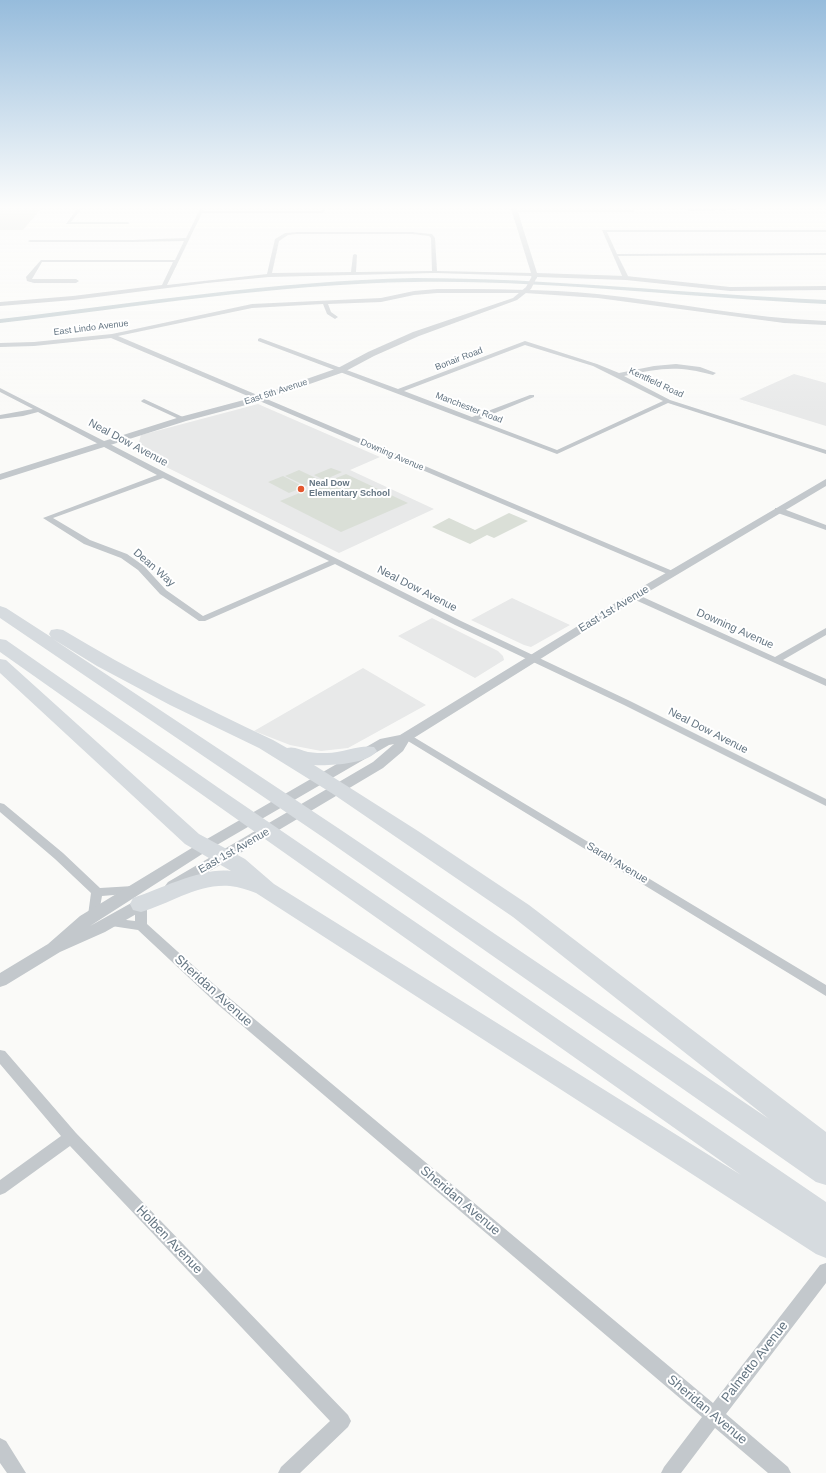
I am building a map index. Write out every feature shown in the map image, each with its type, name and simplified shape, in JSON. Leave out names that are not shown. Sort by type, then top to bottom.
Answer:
[{"type":"highway","points":[[0,601],[103,662],[176,701],[266,744],[300,757],[312,759],[338,759],[367,751]]},
{"type":"highway","points":[[0,611],[331,833],[819,1156]]},
{"type":"highway","points":[[0,644],[216,796],[300,853],[774,1197],[826,1244]]},
{"type":"highway","points":[[0,664],[192,839],[237,864],[266,888],[774,1197],[826,1218]]},
{"type":"highway","points":[[266,744],[330,783],[521,911],[819,1156]]},
{"type":"highway","points":[[138,897],[219,879],[238,879],[266,888]]},
{"type":"street","points":[[29,278],[29,280],[34,281],[76,281]]},
{"type":"street","points":[[164,286],[168,278]]},
{"type":"street","points":[[0,304],[73,298],[243,278]]},
{"type":"street","points":[[527,290],[533,278]]},
{"type":"street","points":[[614,278],[730,289],[826,288]]},
{"type":"street","name":"East Lindo Avenue","points":[[0,345],[34,344],[112,336],[245,307],[381,300],[414,293],[437,291],[527,290],[598,296],[784,321],[826,323]]},
{"type":"street","name":"East 5th Avenue","points":[[0,477],[183,419],[258,399],[341,370],[398,341],[504,304],[515,299],[527,290]]},
{"type":"street","points":[[325,303],[329,312],[335,317]]},
{"type":"street","name":"Downing Avenue","points":[[112,336],[672,574]]},
{"type":"street","name":"Manchester Road","points":[[260,340],[474,419],[557,452],[668,401]]},
{"type":"street","name":"Kentfield Road","points":[[525,343],[581,360],[618,375],[668,401],[826,452]]},
{"type":"street","name":"Bonair Road","points":[[398,391],[525,343]]},
{"type":"street","points":[[618,375],[671,365],[689,366],[713,373]]},
{"type":"street","name":"Neal Dow Avenue","points":[[0,390],[163,475],[514,651],[533,658],[627,703],[826,803]]},
{"type":"street","points":[[474,419],[532,396]]},
{"type":"street","points":[[144,401],[183,419]]},
{"type":"street","points":[[0,417],[23,414],[37,410]]},
{"type":"street","name":"Dean Way","points":[[163,475],[47,518],[88,542],[124,556],[141,568],[163,592],[202,619],[336,561]]},
{"type":"street","name":"East 1st Avenue","points":[[54,948],[94,915],[138,897],[330,783],[367,751],[385,742],[405,737],[634,596],[826,482]]},
{"type":"street","points":[[778,510],[826,528]]},
{"type":"street","name":"Downing Avenue","points":[[634,596],[826,683]]},
{"type":"street","points":[[776,660],[826,631]]},
{"type":"street","name":"East 1st Avenue","points":[[0,981],[54,948],[109,922],[138,897],[330,783],[378,765],[398,748],[405,737]]},
{"type":"street","name":"Sarah Avenue","points":[[405,737],[826,991]]},
{"type":"street","points":[[0,806],[59,856],[97,892],[138,897],[141,926],[109,922]]},
{"type":"street","points":[[94,915],[97,892]]},
{"type":"street","name":"Sheridan Avenue","points":[[141,926],[222,1000],[782,1473]]},
{"type":"street","name":"Holben Avenue","points":[[0,1054],[71,1138],[342,1421],[287,1473]]},
{"type":"street","points":[[0,1188],[71,1138]]},
{"type":"street","name":"Palmetto Avenue","points":[[670,1473],[826,1270]]},
{"type":"street","points":[[0,1447],[18,1473]]},
{"type":"shaded area","points":[[794,374],[826,383],[826,426],[739,399]]},
{"type":"shaded area","name":"Neal Dow Elementary School","points":[[258,404],[380,457],[350,470],[434,509],[339,553],[136,452],[141,435]]},
{"type":"shaded area","points":[[331,468],[342,472],[324,480],[314,475]]},
{"type":"shaded area","points":[[299,470],[320,480],[306,486],[285,476]]},
{"type":"shaded area","points":[[346,474],[408,503],[341,532],[280,501]]},
{"type":"shaded area","points":[[283,476],[304,487],[289,493],[268,482]]},
{"type":"shaded area","points":[[509,513],[528,521],[494,538],[487,535],[470,544],[432,527],[449,518],[475,530]]},
{"type":"shaded area","points":[[512,598],[570,625],[531,647],[471,620]]},
{"type":"shaded area","points":[[432,618],[498,651],[503,656],[504,660],[475,678],[398,636]]},
{"type":"shaded area","points":[[363,668],[426,705],[348,748],[321,751],[290,745],[254,731]]},
{"type":"waterway","points":[[0,321],[258,289],[362,281],[469,280],[525,282],[826,302]]},
{"type":"place","name":"Neal Dow Elementary School","points":[[301,489]]}]
